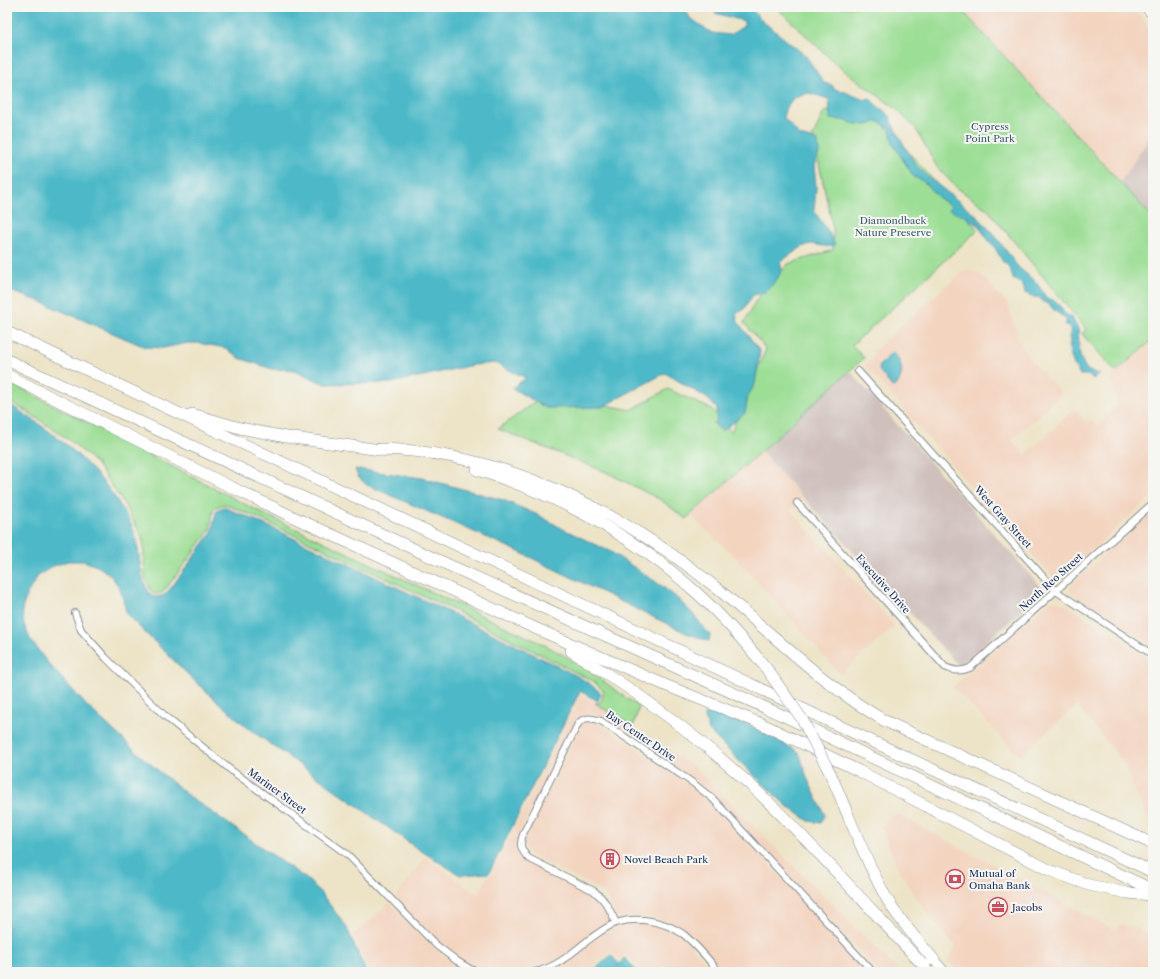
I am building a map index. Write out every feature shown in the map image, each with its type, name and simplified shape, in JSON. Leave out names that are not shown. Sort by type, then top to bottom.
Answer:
[{"type":"highway","points":[[7,332],[805,710],[1153,872]]},
{"type":"highway","points":[[7,360],[431,557],[779,714],[1153,890]]},
{"type":"highway","points":[[7,375],[231,487],[537,629],[664,685],[762,724],[859,771],[1049,870],[1089,885],[1127,893],[1153,895]]},
{"type":"highway","points":[[133,392],[196,416],[240,428],[304,440],[382,449],[422,451],[488,466],[539,483],[598,510],[647,538],[690,568],[830,684],[885,721],[1152,843]]},
{"type":"highway","points":[[382,449],[467,467],[553,498],[628,540],[659,562],[698,594],[742,639],[766,668],[802,719],[830,773],[872,869],[888,900],[910,931],[934,960]]},
{"type":"highway","points":[[537,629],[636,693],[722,760],[758,792],[795,829],[925,970]]},
{"type":"main road","points":[[934,960],[945,972]]},
{"type":"street","points":[[1144,7],[1153,17]]},
{"type":"street","name":"West Gray Street","points":[[858,371],[1056,591],[1153,654]]},
{"type":"street","name":"North Reo Street","points":[[959,671],[970,668],[1153,503]]},
{"type":"street","name":"Executive Drive","points":[[797,504],[945,666],[950,670],[959,671]]},
{"type":"street","name":"Mariner Street","points":[[75,613],[81,630],[106,658],[166,716],[232,771],[348,855],[429,939],[442,950],[470,969],[480,972]]},
{"type":"street","name":"Bay Center Drive","points":[[616,923],[601,896],[594,891],[528,858],[522,850],[520,842],[578,724],[586,718],[593,718],[601,721],[693,783],[713,799],[873,972]]},
{"type":"street","points":[[535,972],[541,971],[570,956],[602,931],[616,923],[631,920],[646,920],[670,926],[683,934],[719,972]]},
{"type":"street","points":[[925,970],[934,960]]},
{"type":"street","points":[[925,970],[934,960]]},
{"type":"shaded area","points":[[959,7],[1133,7],[1153,33],[1153,135],[1149,138],[1120,183]]},
{"type":"shaded area","points":[[1153,135],[1153,218],[1120,183],[1149,138]]},
{"type":"shaded area","points":[[967,269],[980,274],[1007,303],[1019,340],[1031,361],[1062,393],[1012,440],[1025,455],[1074,409],[1086,423],[1090,420],[1097,426],[1118,405],[1113,391],[1111,377],[1152,340],[1153,341],[1153,495],[1060,579],[1054,578],[865,366],[873,359],[873,352],[957,276]]},
{"type":"shaded area","points":[[850,371],[1044,591],[959,666],[761,452]]},
{"type":"shaded area","points":[[761,452],[803,498],[790,510],[895,626],[840,674],[734,556],[691,516]]},
{"type":"shaded area","points":[[1153,511],[1153,597],[1151,595],[1150,596],[1153,599],[1153,645],[1075,596],[1069,590],[1073,583]]},
{"type":"shaded area","points":[[1052,599],[1068,606],[1153,662],[1153,825],[1150,824],[1122,760],[1077,706],[1019,756],[953,687]]},
{"type":"shaded area","points":[[581,695],[694,767],[900,972],[878,972],[715,796],[695,780],[604,718],[594,714],[585,715],[579,718],[575,723],[521,831],[517,843],[519,852],[526,861],[592,894],[599,899],[611,922],[600,928],[568,953],[554,961],[540,967],[527,970],[500,972],[471,966],[444,947],[395,898],[425,857],[478,895],[488,876],[492,874]]},
{"type":"shaded area","points":[[593,721],[691,786],[710,801],[868,972],[724,972],[697,942],[686,932],[672,923],[646,916],[618,919],[608,899],[596,888],[531,855],[525,848],[524,842],[527,834],[581,726],[587,722]]},
{"type":"shaded area","points":[[897,814],[1115,930],[1121,924],[1138,929],[1153,937],[1153,972],[958,972],[948,961],[956,947],[935,923],[912,892],[896,864],[881,826]]},
{"type":"shaded area","points":[[390,903],[439,953],[468,972],[369,972],[353,935]]},
{"type":"shaded area","points":[[645,923],[668,930],[681,937],[714,972],[642,972],[627,955],[624,955],[620,959],[617,955],[616,956],[611,952],[588,972],[546,972],[571,958],[603,933],[616,927]]},
{"type":"green space","name":"Cypress Point Park","points":[[776,7],[959,7],[1153,218],[1153,341],[1152,340],[1116,372],[1082,334],[1086,329],[988,210],[956,187],[937,167],[916,129],[895,108],[838,66]]},
{"type":"green space","name":"Diamondback Nature Preserve","points":[[848,107],[879,119],[978,230],[852,345],[864,358],[686,519],[661,500],[606,472],[498,429],[541,397],[561,396],[631,410],[668,389],[713,410],[731,432],[766,349],[744,323],[756,300],[788,264],[833,250],[833,228],[813,136],[824,112]]},
{"type":"green space","points":[[7,381],[262,513],[547,646],[581,665],[639,707],[633,727],[595,703],[601,702],[604,691],[593,681],[455,611],[254,516],[224,504],[216,507],[213,511],[210,530],[168,586],[162,593],[154,594],[145,577],[143,539],[123,502],[96,463],[73,443],[31,414],[7,400]]},
{"type":"water","points":[[7,7],[684,7],[690,18],[712,33],[730,35],[744,26],[744,21],[715,13],[715,7],[750,7],[761,20],[806,56],[824,83],[832,85],[834,89],[864,100],[870,98],[890,116],[891,122],[915,164],[928,177],[976,215],[997,238],[1018,267],[1036,282],[1048,300],[1052,299],[1060,306],[1064,313],[1072,318],[1078,329],[1080,357],[1086,369],[1095,374],[1100,373],[1093,379],[1088,375],[1080,375],[1071,355],[1070,327],[1065,324],[1067,321],[1039,297],[1033,297],[1025,293],[1023,285],[1013,279],[1010,267],[1003,262],[979,226],[965,216],[949,210],[951,206],[938,197],[923,181],[914,177],[893,144],[890,128],[877,121],[868,125],[830,119],[829,99],[809,93],[794,97],[785,109],[784,118],[800,136],[818,141],[819,154],[814,165],[816,187],[814,211],[828,231],[835,245],[827,246],[810,244],[780,262],[782,270],[776,281],[764,293],[753,295],[743,310],[736,314],[738,322],[760,351],[755,384],[748,396],[745,413],[722,431],[713,423],[716,423],[717,409],[707,398],[665,373],[602,407],[546,408],[512,388],[526,378],[495,363],[473,365],[391,383],[325,384],[294,370],[272,369],[239,358],[226,348],[198,343],[188,343],[163,348],[145,347],[39,301],[7,290]]},
{"type":"water","points":[[892,352],[900,362],[902,369],[898,383],[896,386],[892,387],[879,370],[880,365]]},
{"type":"water","points":[[7,403],[68,446],[95,472],[107,487],[128,518],[137,543],[141,572],[145,585],[153,597],[163,596],[171,588],[212,532],[216,512],[223,507],[253,519],[453,614],[579,677],[601,693],[598,701],[580,691],[489,873],[460,875],[418,849],[248,728],[202,688],[127,615],[120,588],[111,576],[99,567],[84,561],[68,561],[51,567],[38,576],[28,592],[22,609],[24,624],[30,639],[47,662],[86,705],[141,756],[189,796],[308,880],[320,892],[346,926],[366,972],[7,972]]},
{"type":"water","points":[[355,469],[422,478],[503,500],[538,515],[611,552],[659,584],[676,597],[692,613],[710,635],[709,641],[686,633],[513,549],[367,485],[358,477]]},
{"type":"water","points":[[704,714],[726,714],[799,752],[807,778],[825,815],[821,823],[809,821],[787,806],[744,766],[709,731]]},
{"type":"water","points":[[611,955],[619,964],[625,958],[638,972],[592,972]]},
{"type":"place","name":"Novel Beach Park","points":[[610,859]]},
{"type":"place","name":"Mutual of Omaha Bank","points":[[955,879]]},
{"type":"place","name":"Jacobs","points":[[998,907]]}]
